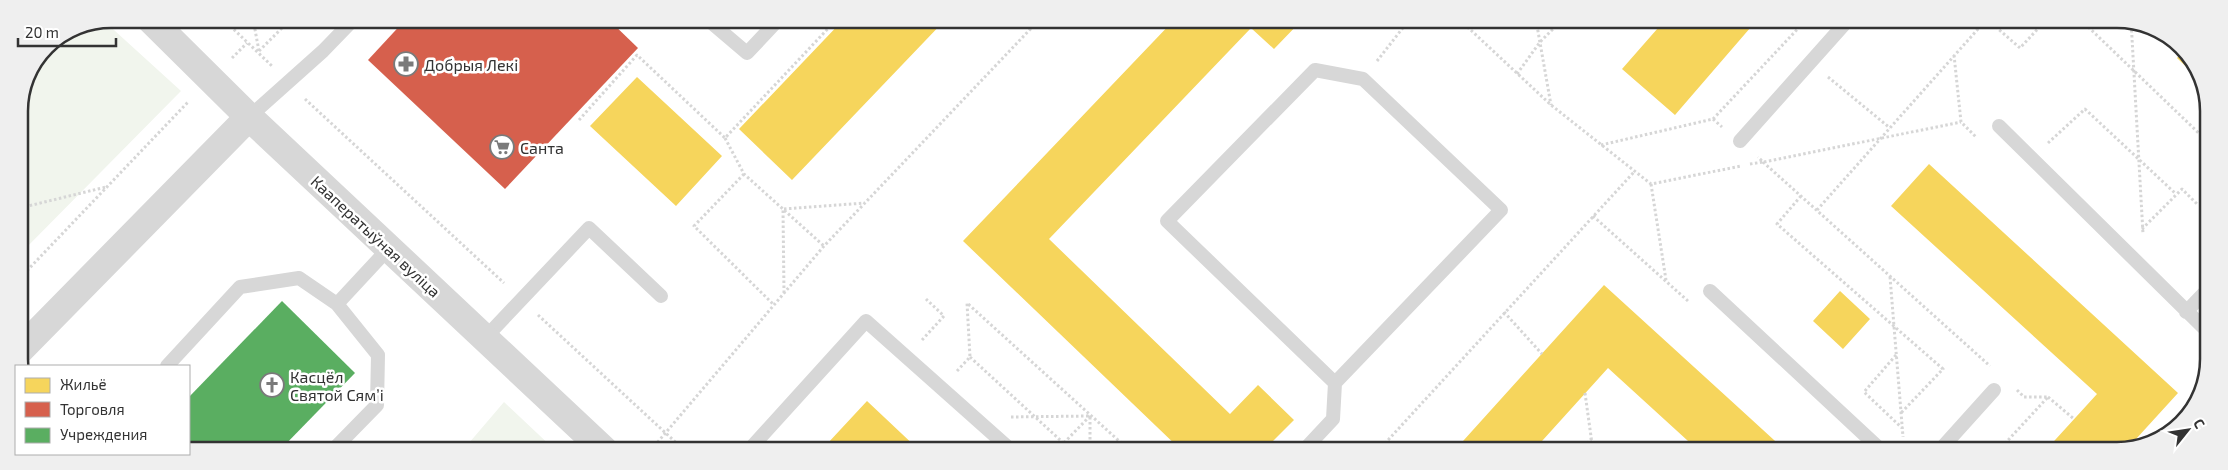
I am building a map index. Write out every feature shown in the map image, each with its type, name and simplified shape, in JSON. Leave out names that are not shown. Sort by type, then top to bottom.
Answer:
[{"type":"street","name":"Кааператыўная вуліца","points":[[159,28],[249,118],[595,442]]},
{"type":"street","points":[[28,342],[249,118]]},
{"type":"lane","points":[[249,118],[345,28]]},
{"type":"lane","points":[[717,28],[746,53],[770,28]]},
{"type":"lane","points":[[1740,141],[1841,28]]},
{"type":"lane","points":[[1311,442],[1332,419],[1335,383],[1501,210],[1363,79],[1315,70],[1167,221],[1335,383]]},
{"type":"lane","points":[[1999,126],[2200,325]]},
{"type":"lane","points":[[484,338],[589,228],[661,296]]},
{"type":"lane","points":[[337,304],[389,248]]},
{"type":"lane","points":[[168,365],[240,287],[299,278],[337,304],[378,355],[377,405],[341,442]]},
{"type":"lane","points":[[1710,291],[1872,442]]},
{"type":"lane","points":[[2186,312],[2200,297]]},
{"type":"lane","points":[[755,442],[866,321],[1002,442]]},
{"type":"lane","points":[[1947,442],[1994,390]]},
{"type":"path","points":[[232,28],[259,51],[288,83],[675,442]]},
{"type":"path","points":[[255,28],[259,51]]},
{"type":"path","points":[[259,51],[282,28]]},
{"type":"path","points":[[725,138],[829,28]]},
{"type":"path","points":[[658,442],[824,246],[1031,28]]},
{"type":"path","points":[[1363,79],[1403,28]]},
{"type":"path","points":[[1468,28],[1551,105],[1651,184],[1666,281]]},
{"type":"path","points":[[1537,28],[1551,105]]},
{"type":"path","points":[[1517,74],[1540,42],[1554,28]]},
{"type":"path","points":[[1601,146],[1713,120],[1799,28]]},
{"type":"path","points":[[1817,210],[1980,28]]},
{"type":"path","points":[[1996,28],[2020,48],[2039,28]]},
{"type":"path","points":[[2088,28],[2200,134]]},
{"type":"path","points":[[2131,29],[2145,271]]},
{"type":"path","points":[[28,270],[247,42]]},
{"type":"path","points":[[579,120],[637,55],[725,138],[744,174],[824,246]]},
{"type":"path","points":[[1651,184],[1961,122],[1954,56]]},
{"type":"path","points":[[1811,62],[1890,128]]},
{"type":"path","points":[[2031,158],[2085,109],[2176,194]]},
{"type":"path","points":[[1713,120],[1740,141],[1996,371]]},
{"type":"path","points":[[1385,442],[1634,172]]},
{"type":"path","points":[[744,174],[694,226],[774,305]]},
{"type":"path","points":[[28,206],[107,187]]},
{"type":"path","points":[[2122,249],[2182,189],[2197,204]]},
{"type":"path","points":[[1801,196],[1777,224],[1943,369],[1901,413]]},
{"type":"path","points":[[783,209],[866,204]]},
{"type":"path","points":[[783,209],[784,293]]},
{"type":"path","points":[[1890,276],[1903,442]]},
{"type":"path","points":[[906,357],[944,316],[926,299]]},
{"type":"path","points":[[1063,442],[970,358],[967,303],[1119,442]]},
{"type":"path","points":[[1504,312],[1542,354]]},
{"type":"path","points":[[1896,354],[1864,392],[1902,428]]},
{"type":"path","points":[[941,388],[970,358]]},
{"type":"path","points":[[2010,384],[2024,397],[2048,397],[2074,419]]},
{"type":"path","points":[[1585,393],[1592,442]]},
{"type":"path","points":[[2006,442],[2048,397]]},
{"type":"path","points":[[975,418],[1090,416]]},
{"type":"path","points":[[1065,442],[1090,416]]},
{"type":"path","points":[[1090,416],[1090,442]]},
{"type":"path","points":[[1588,442],[1591,439]]},
{"type":"shaded area","points":[[100,28],[112,28],[181,91],[28,246],[28,105],[30,89],[36,74],[56,48],[84,32]]},
{"type":"shaded area","points":[[504,402],[546,442],[470,442]]},
{"type":"building: Жильё","points":[[835,28],[937,28],[792,180],[739,129]]},
{"type":"building: Жильё","points":[[1166,28],[1251,28],[1049,239],[1230,414],[1258,385],[1294,420],[1272,442],[1173,442],[963,241]]},
{"type":"building: Жильё","points":[[1251,28],[1294,28],[1274,49]]},
{"type":"building: Жильё","points":[[1658,28],[1750,28],[1675,115],[1622,69]]},
{"type":"building: Жильё","points":[[2179,56],[2189,70],[2177,58]]},
{"type":"building: Жильё","points":[[637,77],[722,156],[676,206],[590,126]]},
{"type":"building: Жильё","points":[[1929,164],[2178,393],[2167,405],[2163,405],[2163,409],[2135,440],[2128,442],[2053,442],[2097,394],[1891,206]]},
{"type":"building: Жильё","points":[[1604,285],[1776,442],[1689,442],[1608,368],[1541,442],[1462,442]]},
{"type":"building: Жильё","points":[[1840,291],[1870,319],[1843,349],[1813,321]]},
{"type":"building: Жильё","points":[[867,401],[911,442],[829,442]]},
{"type":"building: Торговля","points":[[398,28],[617,28],[638,48],[505,189],[368,60]]},
{"type":"building: Учреждения","name":"Касцёл Святой Сямʼі","points":[[282,301],[355,373],[288,442],[190,442],[190,396]]},
{"type":"place","name":"Добрыя Лекі","points":[[406,64]]},
{"type":"place","name":"Санта","points":[[502,147]]},
{"type":"place","name":"Касцёл Святой Сямʼі","points":[[272,385]]}]
